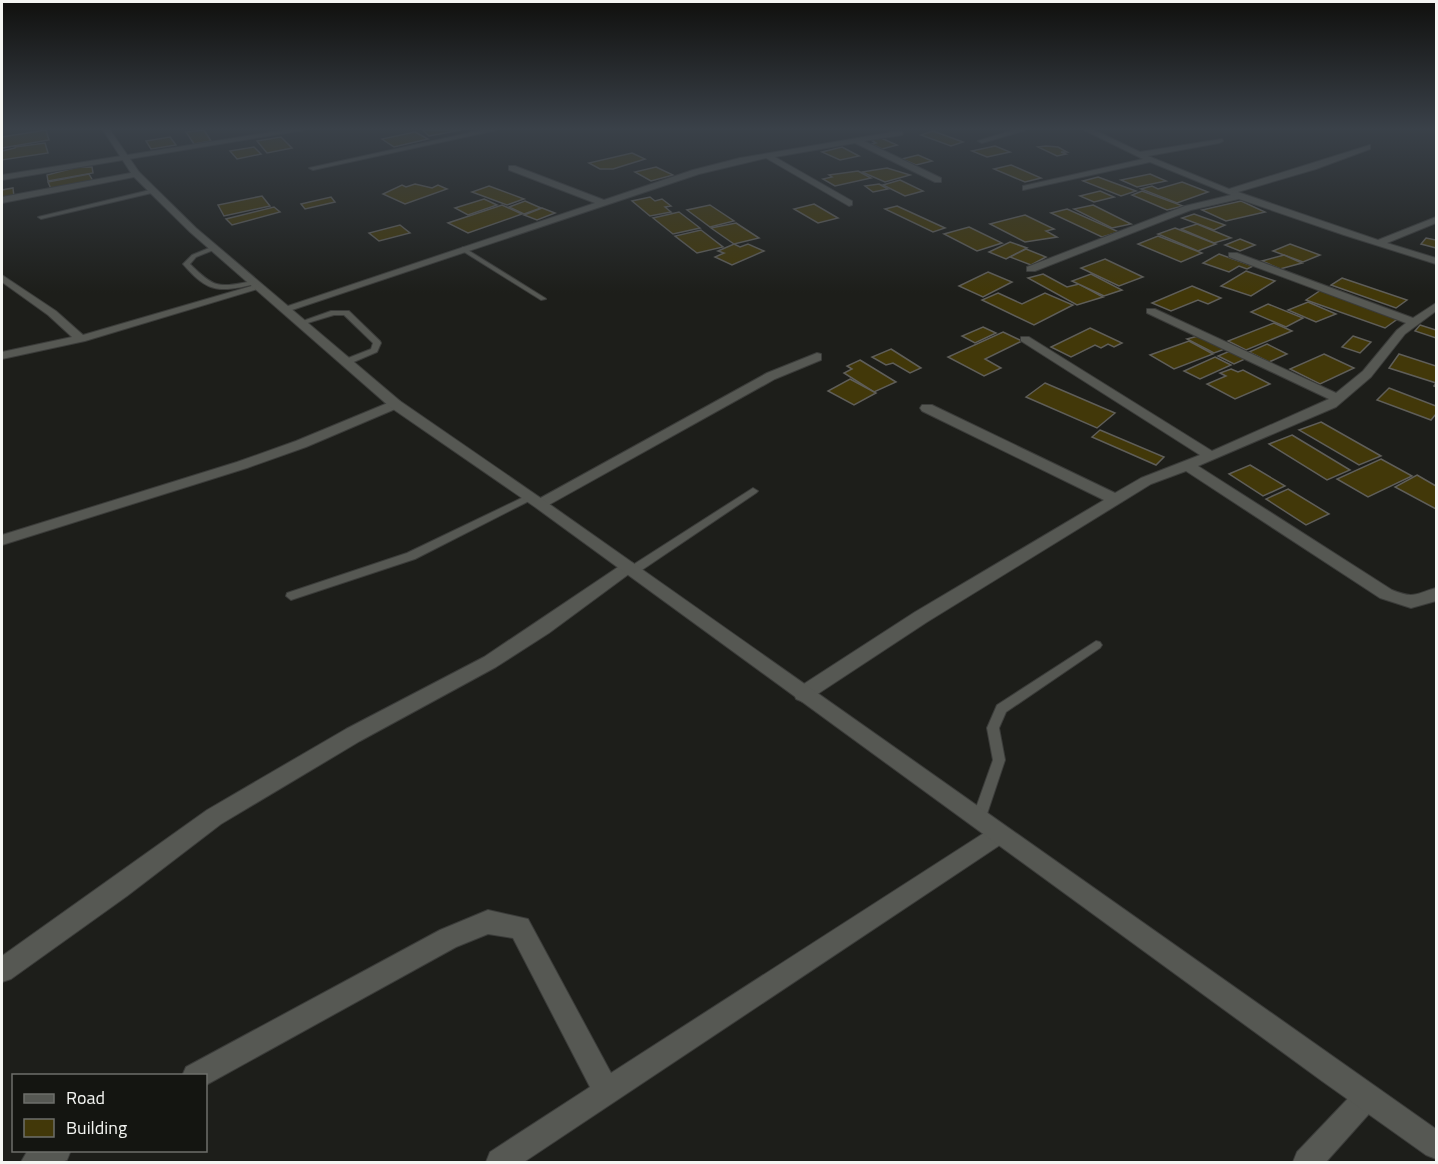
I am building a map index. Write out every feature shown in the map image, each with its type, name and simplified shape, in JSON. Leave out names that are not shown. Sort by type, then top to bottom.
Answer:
[{"type":"street","points":[[2,200],[83,184]]},
{"type":"street","points":[[147,184],[214,248],[395,404],[535,500],[803,694],[1437,1145]]},
{"type":"street","points":[[555,184],[604,203]]},
{"type":"street","points":[[285,309],[659,184]]},
{"type":"street","points":[[817,184],[849,203]]},
{"type":"street","points":[[1026,188],[1042,184]]},
{"type":"street","points":[[1209,184],[1437,261]]},
{"type":"street","points":[[1228,192],[1254,184]]},
{"type":"street","points":[[1031,269],[1188,208],[1239,196]]},
{"type":"street","points":[[1378,243],[1437,220]]},
{"type":"street","points":[[1233,255],[1414,322]]},
{"type":"street","points":[[2,278],[52,312],[81,339]]},
{"type":"street","points":[[2,355],[81,339],[257,285]]},
{"type":"street","points":[[803,694],[931,611],[1146,482],[1332,404],[1367,374],[1401,332],[1437,306]]},
{"type":"street","points":[[1151,311],[1338,399]]},
{"type":"street","points":[[1025,339],[1211,456]]},
{"type":"street","points":[[535,500],[771,376],[817,357]]},
{"type":"street","points":[[2,540],[242,465],[301,444],[395,404]]},
{"type":"street","points":[[927,408],[1115,499]]},
{"type":"street","points":[[1186,465],[1386,594],[1408,603],[1424,601],[1437,594]]},
{"type":"street","points":[[2,970],[119,888],[214,817],[353,735],[490,662],[630,569]]},
{"type":"street","points":[[500,1162],[988,826]]},
{"type":"street","points":[[199,1074],[448,938],[488,922],[520,927],[606,1091]]},
{"type":"street","points":[[1307,1162],[1367,1097]]},
{"type":"street","points":[[35,1162],[53,1152]]},
{"type":"lane","points":[[41,218],[154,191]]},
{"type":"lane","points":[[214,248],[194,256],[186,264],[207,285],[221,289],[257,285]]},
{"type":"lane","points":[[463,249],[543,299]]},
{"type":"lane","points":[[301,323],[334,313],[346,313],[377,343],[374,350],[346,362]]},
{"type":"lane","points":[[630,569],[753,491]]},
{"type":"lane","points":[[291,596],[411,556],[535,500]]},
{"type":"lane","points":[[988,826],[999,760],[993,728],[1001,710],[1096,645]]},
{"type":"building","points":[[49,184],[76,184],[51,189]]},
{"type":"building","points":[[416,184],[432,188],[438,185],[447,189],[405,204],[383,194],[402,185],[406,187]]},
{"type":"building","points":[[880,184],[888,189],[873,192],[865,186]]},
{"type":"building","points":[[909,184],[923,191],[905,196],[883,185]]},
{"type":"building","points":[[1091,184],[1118,184],[1136,191],[1121,196]]},
{"type":"building","points":[[1131,184],[1150,184],[1137,187]]},
{"type":"building","points":[[1174,184],[1188,184],[1208,192],[1177,203],[1141,189],[1152,186],[1158,189]]},
{"type":"building","points":[[489,186],[524,199],[507,205],[472,192]]},
{"type":"building","points":[[13,188],[14,197],[2,199],[2,190]]},
{"type":"building","points":[[1100,191],[1114,197],[1094,202],[1080,196]]},
{"type":"building","points":[[1142,191],[1183,206],[1167,210],[1132,195]]},
{"type":"building","points":[[262,196],[270,206],[224,216],[218,205]]},
{"type":"building","points":[[331,197],[335,202],[305,209],[301,204]]},
{"type":"building","points":[[650,197],[655,201],[662,199],[671,206],[665,207],[671,212],[650,216],[632,201]]},
{"type":"building","points":[[484,199],[497,205],[468,215],[455,208]]},
{"type":"building","points":[[525,201],[541,208],[524,214],[509,207]]},
{"type":"building","points":[[1241,201],[1265,212],[1226,221],[1202,210]]},
{"type":"building","points":[[814,204],[838,218],[818,223],[794,209]]},
{"type":"building","points":[[502,205],[522,214],[468,233],[448,223]]},
{"type":"building","points":[[710,205],[734,221],[710,227],[687,210]]},
{"type":"building","points":[[1093,205],[1131,224],[1112,228],[1074,209]]},
{"type":"building","points":[[897,206],[945,228],[933,232],[885,209]]},
{"type":"building","points":[[274,207],[280,212],[232,225],[226,219]]},
{"type":"building","points":[[542,208],[555,213],[537,220],[524,215]]},
{"type":"building","points":[[1067,209],[1119,232],[1102,237],[1051,213]]},
{"type":"building","points":[[679,212],[700,228],[673,234],[653,218]]},
{"type":"building","points":[[1194,214],[1225,225],[1214,230],[1182,218]]},
{"type":"building","points":[[1025,215],[1054,229],[1046,231],[1057,237],[1025,242],[990,224]]},
{"type":"building","points":[[736,223],[759,238],[734,244],[711,228]]},
{"type":"building","points":[[1197,224],[1231,238],[1214,243],[1181,229]]},
{"type":"building","points":[[400,225],[410,233],[379,241],[369,233]]},
{"type":"building","points":[[969,227],[1002,243],[977,251],[944,234]]},
{"type":"building","points":[[1175,228],[1216,244],[1198,251],[1158,234]]},
{"type":"building","points":[[701,230],[723,247],[697,253],[675,236]]},
{"type":"building","points":[[1158,236],[1202,253],[1181,262],[1138,244]]},
{"type":"building","points":[[1426,238],[1436,240],[1436,248],[1421,244]]},
{"type":"building","points":[[1240,239],[1255,245],[1240,251],[1225,245]]},
{"type":"building","points":[[1010,242],[1027,248],[1006,259],[989,252]]},
{"type":"building","points":[[734,244],[740,247],[748,244],[764,251],[732,265],[715,257],[724,253],[718,251]]},
{"type":"building","points":[[1290,244],[1320,255],[1303,262],[1273,251]]},
{"type":"building","points":[[1026,249],[1046,257],[1031,265],[1010,257]]},
{"type":"building","points":[[1219,254],[1253,266],[1247,269],[1239,266],[1229,272],[1203,263]]},
{"type":"building","points":[[1284,255],[1302,263],[1280,269],[1262,261]]},
{"type":"building","points":[[1105,259],[1143,277],[1119,286],[1081,268]]},
{"type":"building","points":[[1246,271],[1275,281],[1251,296],[1221,286]]},
{"type":"building","points":[[988,272],[1012,282],[983,297],[959,286]]},
{"type":"building","points":[[1043,274],[1067,287],[1079,284],[1103,297],[1077,305],[1028,278]]},
{"type":"building","points":[[1091,274],[1122,290],[1104,296],[1072,281]]},
{"type":"building","points":[[1342,278],[1407,300],[1396,308],[1331,285]]},
{"type":"building","points":[[1192,286],[1221,298],[1208,304],[1198,300],[1171,311],[1152,303]]},
{"type":"building","points":[[1321,290],[1399,318],[1385,328],[1306,300]]},
{"type":"building","points":[[998,293],[1022,304],[1045,293],[1073,305],[1034,325],[982,300]]},
{"type":"building","points":[[1308,302],[1336,314],[1316,322],[1288,310]]},
{"type":"building","points":[[1268,304],[1303,318],[1286,327],[1251,312]]},
{"type":"building","points":[[1274,323],[1292,331],[1246,350],[1228,341]]},
{"type":"building","points":[[1420,325],[1436,330],[1436,338],[1415,331]]},
{"type":"building","points":[[983,327],[996,333],[975,343],[962,336]]},
{"type":"building","points":[[1090,328],[1122,343],[1114,347],[1108,344],[1101,348],[1095,345],[1071,357],[1051,347]]},
{"type":"building","points":[[1003,332],[1022,341],[985,359],[1001,368],[984,376],[948,357]]},
{"type":"building","points":[[1198,336],[1225,349],[1214,353],[1187,339]]},
{"type":"building","points":[[1353,336],[1371,342],[1360,353],[1342,347]]},
{"type":"building","points":[[1189,341],[1213,354],[1174,369],[1150,355]]},
{"type":"building","points":[[1267,344],[1287,354],[1269,362],[1249,352]]},
{"type":"building","points":[[891,349],[921,368],[910,373],[893,363],[886,365],[872,357]]},
{"type":"building","points":[[1230,351],[1245,359],[1234,364],[1218,356]]},
{"type":"building","points":[[1324,354],[1354,368],[1320,384],[1290,369]]},
{"type":"building","points":[[1399,354],[1436,366],[1436,383],[1389,368]]},
{"type":"building","points":[[1215,357],[1231,365],[1200,379],[1184,371]]},
{"type":"building","points":[[860,360],[896,382],[874,392],[844,373],[852,369],[847,366]]},
{"type":"building","points":[[1231,369],[1238,372],[1243,370],[1270,384],[1235,399],[1207,384],[1226,376],[1220,373]]},
{"type":"building","points":[[850,379],[876,393],[854,405],[828,391]]},
{"type":"building","points":[[1045,383],[1115,413],[1097,428],[1026,397]]},
{"type":"building","points":[[1389,388],[1436,406],[1436,414],[1431,420],[1377,400]]},
{"type":"building","points":[[1321,422],[1381,456],[1359,465],[1299,430]]},
{"type":"building","points":[[1100,430],[1164,457],[1156,465],[1092,437]]},
{"type":"building","points":[[1292,435],[1350,470],[1327,480],[1269,444]]},
{"type":"building","points":[[1381,459],[1412,476],[1368,497],[1337,479]]},
{"type":"building","points":[[1250,465],[1285,486],[1263,496],[1229,474]]},
{"type":"building","points":[[1417,475],[1436,486],[1436,509],[1395,487]]},
{"type":"building","points":[[1288,489],[1329,514],[1306,525],[1266,499]]}]
